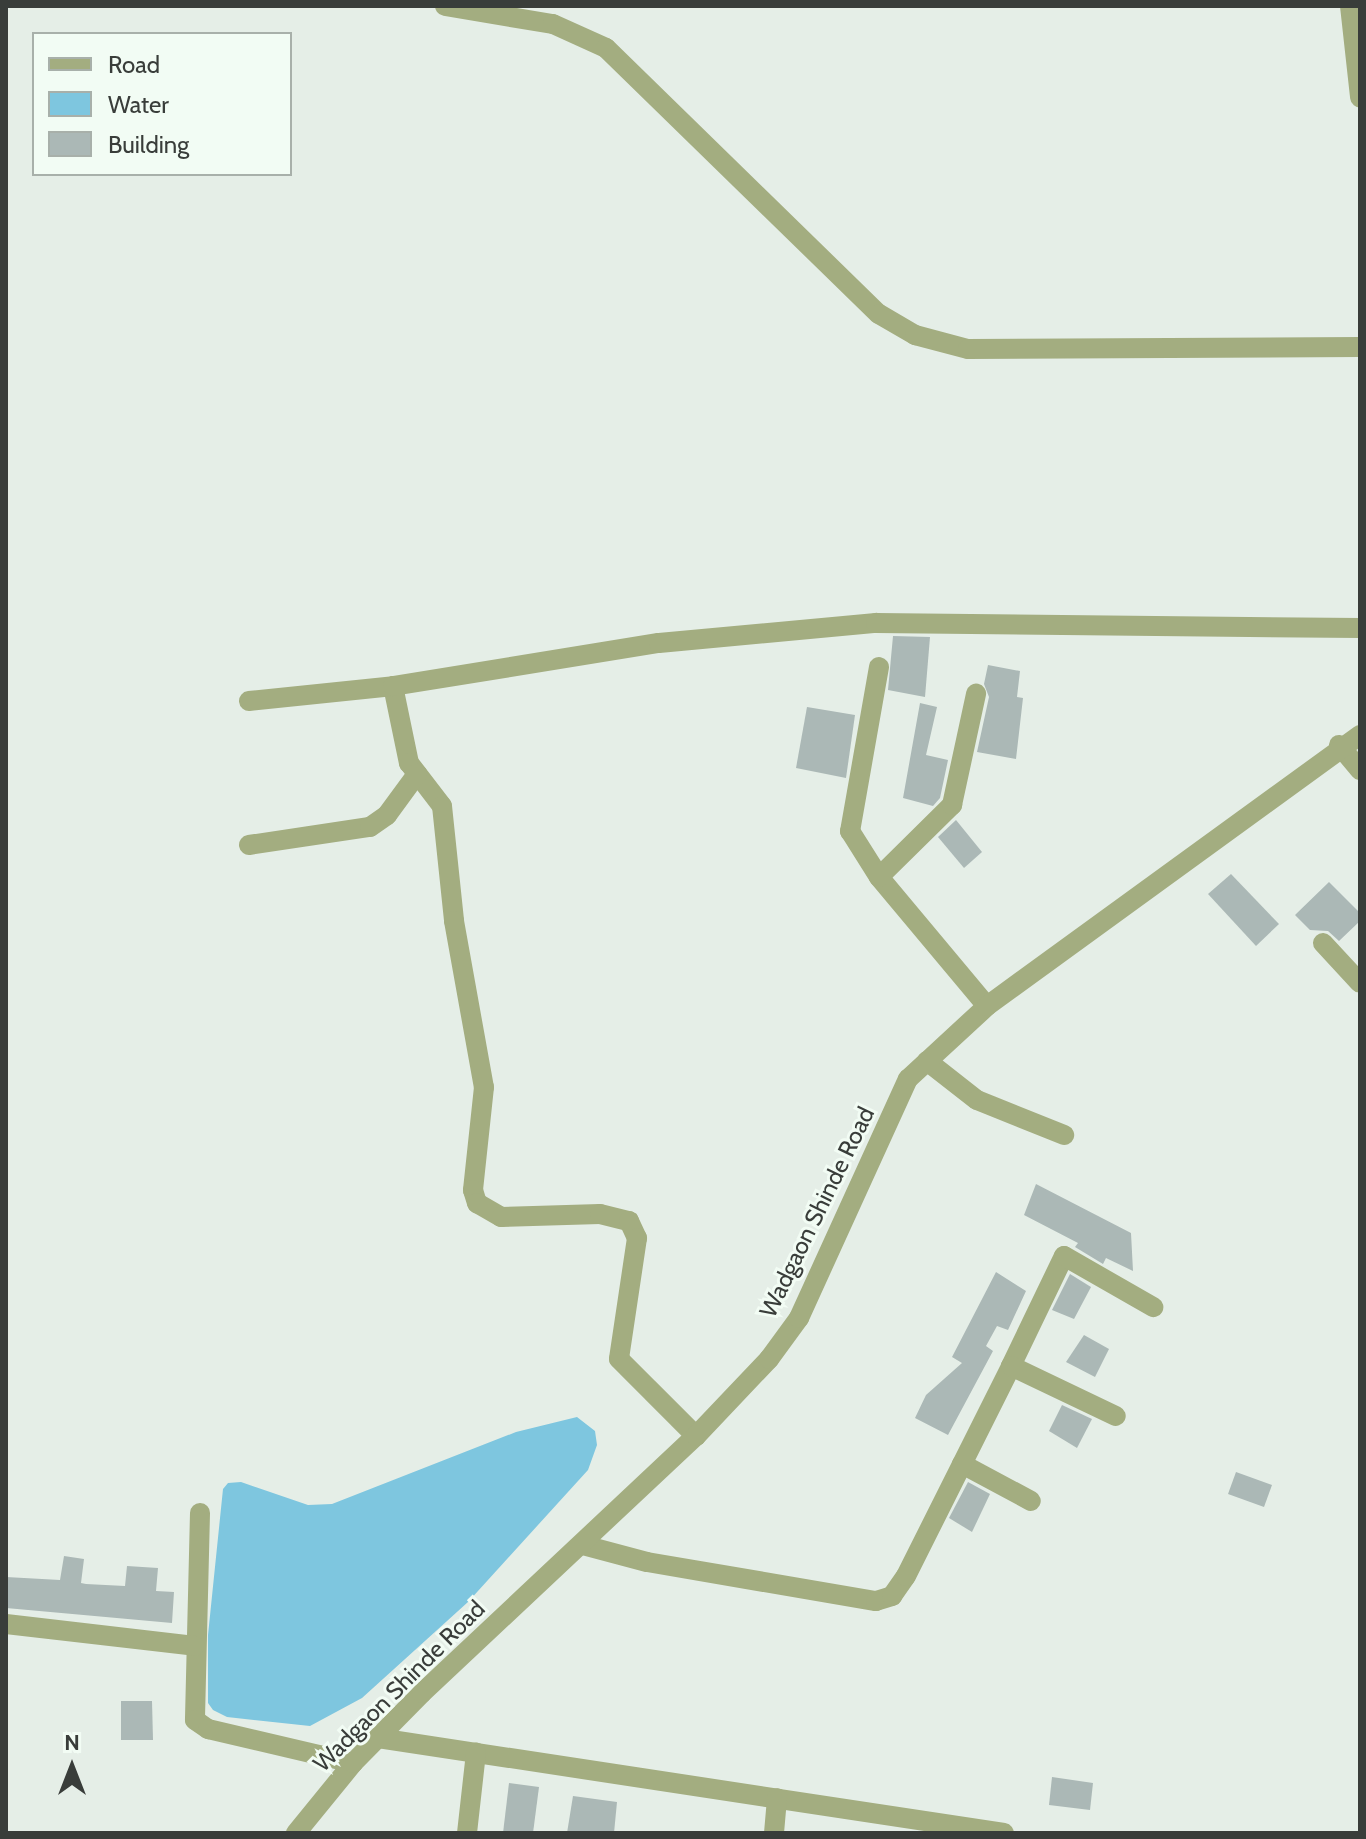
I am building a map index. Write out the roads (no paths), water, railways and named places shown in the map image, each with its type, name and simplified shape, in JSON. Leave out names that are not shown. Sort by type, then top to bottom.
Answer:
[{"type":"street","points":[[445,6],[553,24],[606,48],[879,314],[915,335],[968,349],[1360,347]]},
{"type":"street","points":[[1350,6],[1360,97]]},
{"type":"street","points":[[249,701],[393,686],[659,643],[876,623],[1360,628]]},
{"type":"street","points":[[879,667],[850,831],[879,877],[987,1006]]},
{"type":"street","points":[[393,686],[409,763],[442,806],[454,921],[483,1071],[473,1190],[477,1203],[501,1217],[619,1215],[629,1221],[637,1238],[619,1359],[696,1436]]},
{"type":"street","points":[[879,877],[952,805],[976,694]]},
{"type":"street","name":"Wadgaon Shinde Road","points":[[296,1833],[353,1763],[696,1436],[769,1359],[799,1318],[908,1079],[987,1006],[1339,745],[1360,735]]},
{"type":"street","points":[[1339,745],[1360,770]]},
{"type":"street","points":[[249,845],[370,827],[387,815],[417,774]]},
{"type":"street","points":[[1323,943],[1360,983]]},
{"type":"street","points":[[927,1061],[977,1100],[1064,1135]]},
{"type":"street","points":[[583,1545],[647,1562],[876,1601],[892,1596],[906,1576],[1064,1256],[1153,1307]]},
{"type":"street","points":[[1011,1366],[1116,1416]]},
{"type":"street","points":[[962,1464],[1031,1501]]},
{"type":"street","points":[[200,1513],[195,1720],[208,1729],[353,1763]]},
{"type":"street","points":[[6,1624],[195,1646]]},
{"type":"street","points":[[378,1738],[777,1798],[887,1824],[994,1832]]},
{"type":"street","points":[[467,1833],[476,1753]]},
{"type":"street","points":[[774,1833],[777,1798]]},
{"type":"water","points":[[577,1417],[595,1431],[597,1445],[588,1470],[468,1602],[362,1698],[310,1726],[227,1717],[213,1710],[208,1703],[208,1635],[223,1489],[228,1483],[241,1482],[308,1505],[332,1504],[516,1432]]}]
